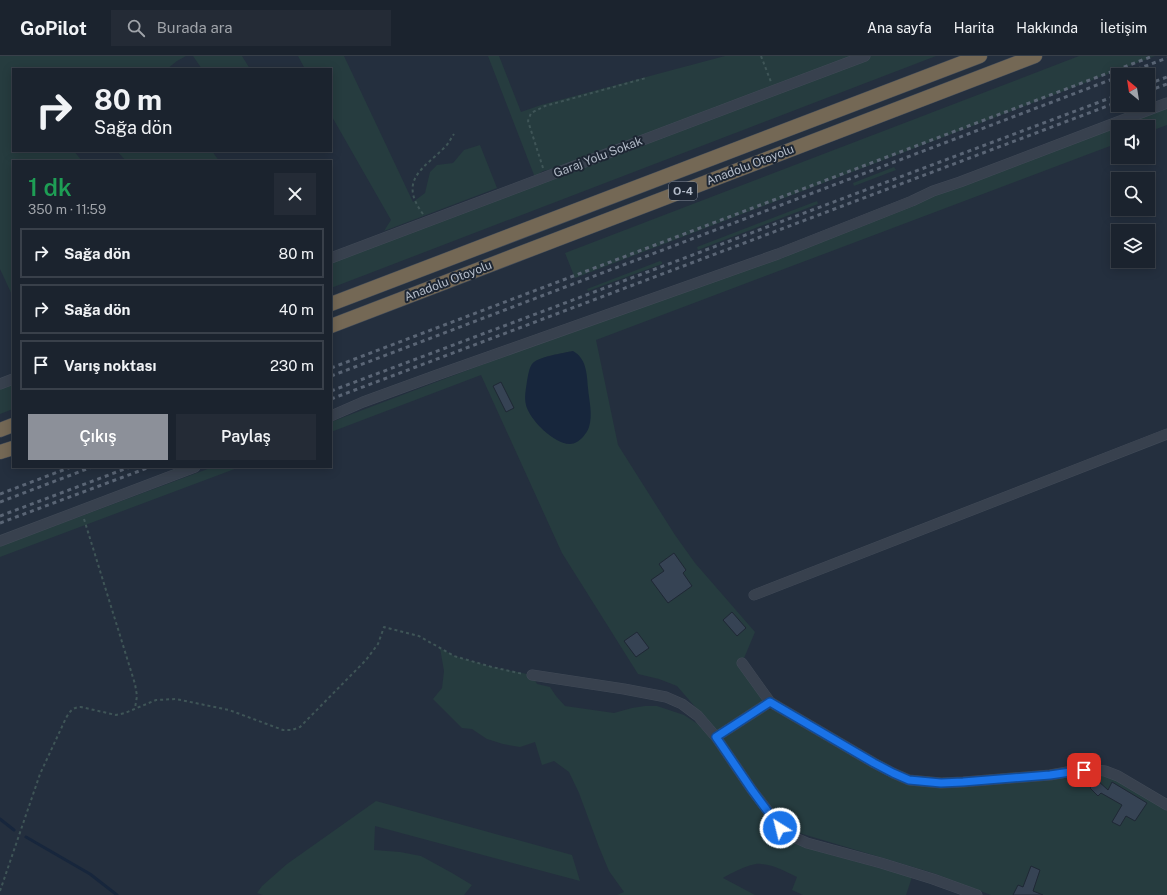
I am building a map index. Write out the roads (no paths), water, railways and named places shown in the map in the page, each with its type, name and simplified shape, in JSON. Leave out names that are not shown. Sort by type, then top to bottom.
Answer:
[{"type":"highway","name":"Anadolu Otoyolu","points":[[332,304],[980,56]]},
{"type":"highway","name":"Anadolu Otoyolu","points":[[332,326],[1035,56]]},
{"type":"highway","points":[[0,430],[12,425]]},
{"type":"highway","points":[[0,452],[12,448]]},
{"type":"street","name":"Garaj Yolu Sokak","points":[[332,258],[865,56]]},
{"type":"street","points":[[332,416],[363,402],[437,375],[778,254],[912,201],[933,191],[1167,103]]},
{"type":"street","points":[[0,384],[12,379]]},
{"type":"street","points":[[754,595],[1167,434]]},
{"type":"street","points":[[0,541],[192,468]]},
{"type":"street","points":[[742,663],[770,702],[874,763],[909,780],[941,783],[1097,770],[1118,776],[1167,805]]},
{"type":"street","points":[[532,676],[624,689],[666,697],[682,704],[698,716],[716,737],[752,790],[780,828],[787,834],[807,843],[934,879],[977,895]]},
{"type":"street","points":[[716,737],[770,702]]},
{"type":"water","points":[[573,351],[581,358],[585,366],[591,418],[589,428],[583,437],[577,442],[570,444],[564,443],[550,436],[537,424],[528,411],[525,396],[528,374],[532,364],[545,357]]},
{"type":"waterway","points":[[0,819],[14,830]]},
{"type":"waterway","points":[[26,837],[90,874],[117,895]]},
{"type":"railway","points":[[332,368],[1153,56]]},
{"type":"railway","points":[[1141,68],[1167,58]]},
{"type":"railway","points":[[1155,81],[1167,77]]},
{"type":"railway","points":[[332,376],[1111,80]]},
{"type":"railway","points":[[1155,88],[1167,84]]},
{"type":"railway","points":[[332,391],[1111,98]]},
{"type":"railway","points":[[332,399],[1111,105]]},
{"type":"railway","points":[[0,494],[68,468]]},
{"type":"railway","points":[[0,502],[89,468]]},
{"type":"railway","points":[[0,516],[127,468]]},
{"type":"railway","points":[[0,523],[147,468]]}]
